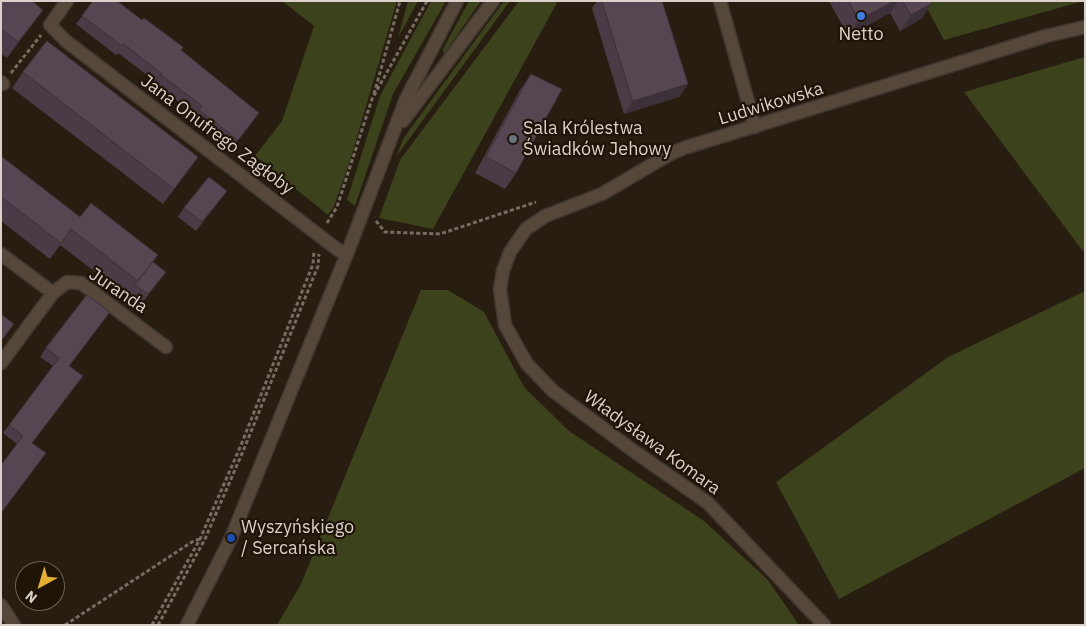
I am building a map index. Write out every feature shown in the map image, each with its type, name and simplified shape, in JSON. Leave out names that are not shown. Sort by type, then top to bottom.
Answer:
[{"type":"street","points":[[50,25],[68,1]]},
{"type":"street","points":[[187,625],[231,538],[347,254],[406,99],[457,1]]},
{"type":"street","points":[[387,150],[408,114],[492,1]]},
{"type":"street","points":[[720,1],[755,127]]},
{"type":"street","name":"Jana Onufrego Zagłoby","points":[[50,25],[66,41],[338,250],[347,254]]},
{"type":"street","name":"Ludwikowska","points":[[503,271],[510,252],[526,229],[535,222],[602,194],[670,154],[684,148],[1046,36],[1085,27]]},
{"type":"street","points":[[1,254],[53,293],[1,363]]},
{"type":"street","name":"Władysława Komara","points":[[503,271],[500,289],[505,325],[527,364],[553,391],[588,419],[708,503],[824,625]]},
{"type":"street","name":"Juranda","points":[[53,293],[67,282],[81,283],[166,347]]},
{"type":"street","points":[[1,605],[14,625]]},
{"type":"path","points":[[324,228],[337,207],[372,99],[400,1]]},
{"type":"path","points":[[372,99],[426,1]]},
{"type":"path","points":[[2,83],[50,25]]},
{"type":"path","points":[[374,218],[385,232],[440,234],[554,196],[558,211]]},
{"type":"path","points":[[158,625],[202,539],[244,450],[318,266],[320,246]]},
{"type":"path","points":[[152,625],[202,539],[313,264],[314,249]]},
{"type":"path","points":[[65,625],[195,540],[202,539]]},
{"type":"green space","points":[[282,1],[397,1],[349,164],[334,206],[328,215],[255,156],[282,121],[314,26]]},
{"type":"green space","points":[[408,1],[418,1],[398,38]]},
{"type":"green space","points":[[431,1],[446,1],[393,94],[355,206],[347,200],[380,96]]},
{"type":"green space","points":[[469,1],[481,1],[444,54],[443,49]]},
{"type":"green space","points":[[504,1],[510,1],[396,157],[403,139]]},
{"type":"green space","points":[[519,1],[558,1],[433,229],[379,218],[400,160]]},
{"type":"green space","points":[[923,1],[1084,1],[944,40]]},
{"type":"green space","points":[[1085,57],[1085,254],[964,92]]},
{"type":"green space","points":[[421,290],[448,290],[484,312],[524,387],[569,431],[704,521],[768,580],[799,625],[277,625],[301,584]]},
{"type":"green space","points":[[1085,291],[1085,468],[839,599],[776,482],[948,357]]},
{"type":"building","points":[[1,1],[32,1],[43,10],[18,42],[1,29]]},
{"type":"building","points":[[93,1],[117,1],[142,20],[144,18],[183,47],[181,50],[259,113],[238,140],[199,110],[202,106],[162,74],[124,44],[122,46],[82,16]]},
{"type":"building","points":[[602,1],[662,1],[688,84],[633,101]]},
{"type":"building","points":[[849,1],[894,1],[859,20]]},
{"type":"building","points":[[903,1],[931,1],[932,3],[911,15]]},
{"type":"building","points":[[47,41],[198,157],[174,189],[23,72]]},
{"type":"building","name":"Sala Królestwa Świadków Jehowy","points":[[531,74],[562,89],[516,173],[486,157]]},
{"type":"building","points":[[1,156],[80,217],[91,203],[158,255],[138,281],[71,229],[61,243],[1,197]]},
{"type":"building","points":[[209,177],[227,191],[202,222],[184,208]]},
{"type":"building","points":[[153,262],[166,272],[148,294],[135,285]]},
{"type":"building","points":[[87,295],[110,312],[69,366],[83,376],[32,443],[46,453],[1,513],[1,465],[23,436],[9,425],[59,358],[46,348]]},
{"type":"building","points":[[1,314],[14,324],[1,341]]},
{"type":"place","name":"Netto","points":[[861,16]]},
{"type":"place","name":"Sala Królestwa Świadków Jehowy","points":[[513,139]]},
{"type":"place","name":"Wyszyńskiego / Sercańska","points":[[231,538]]}]
